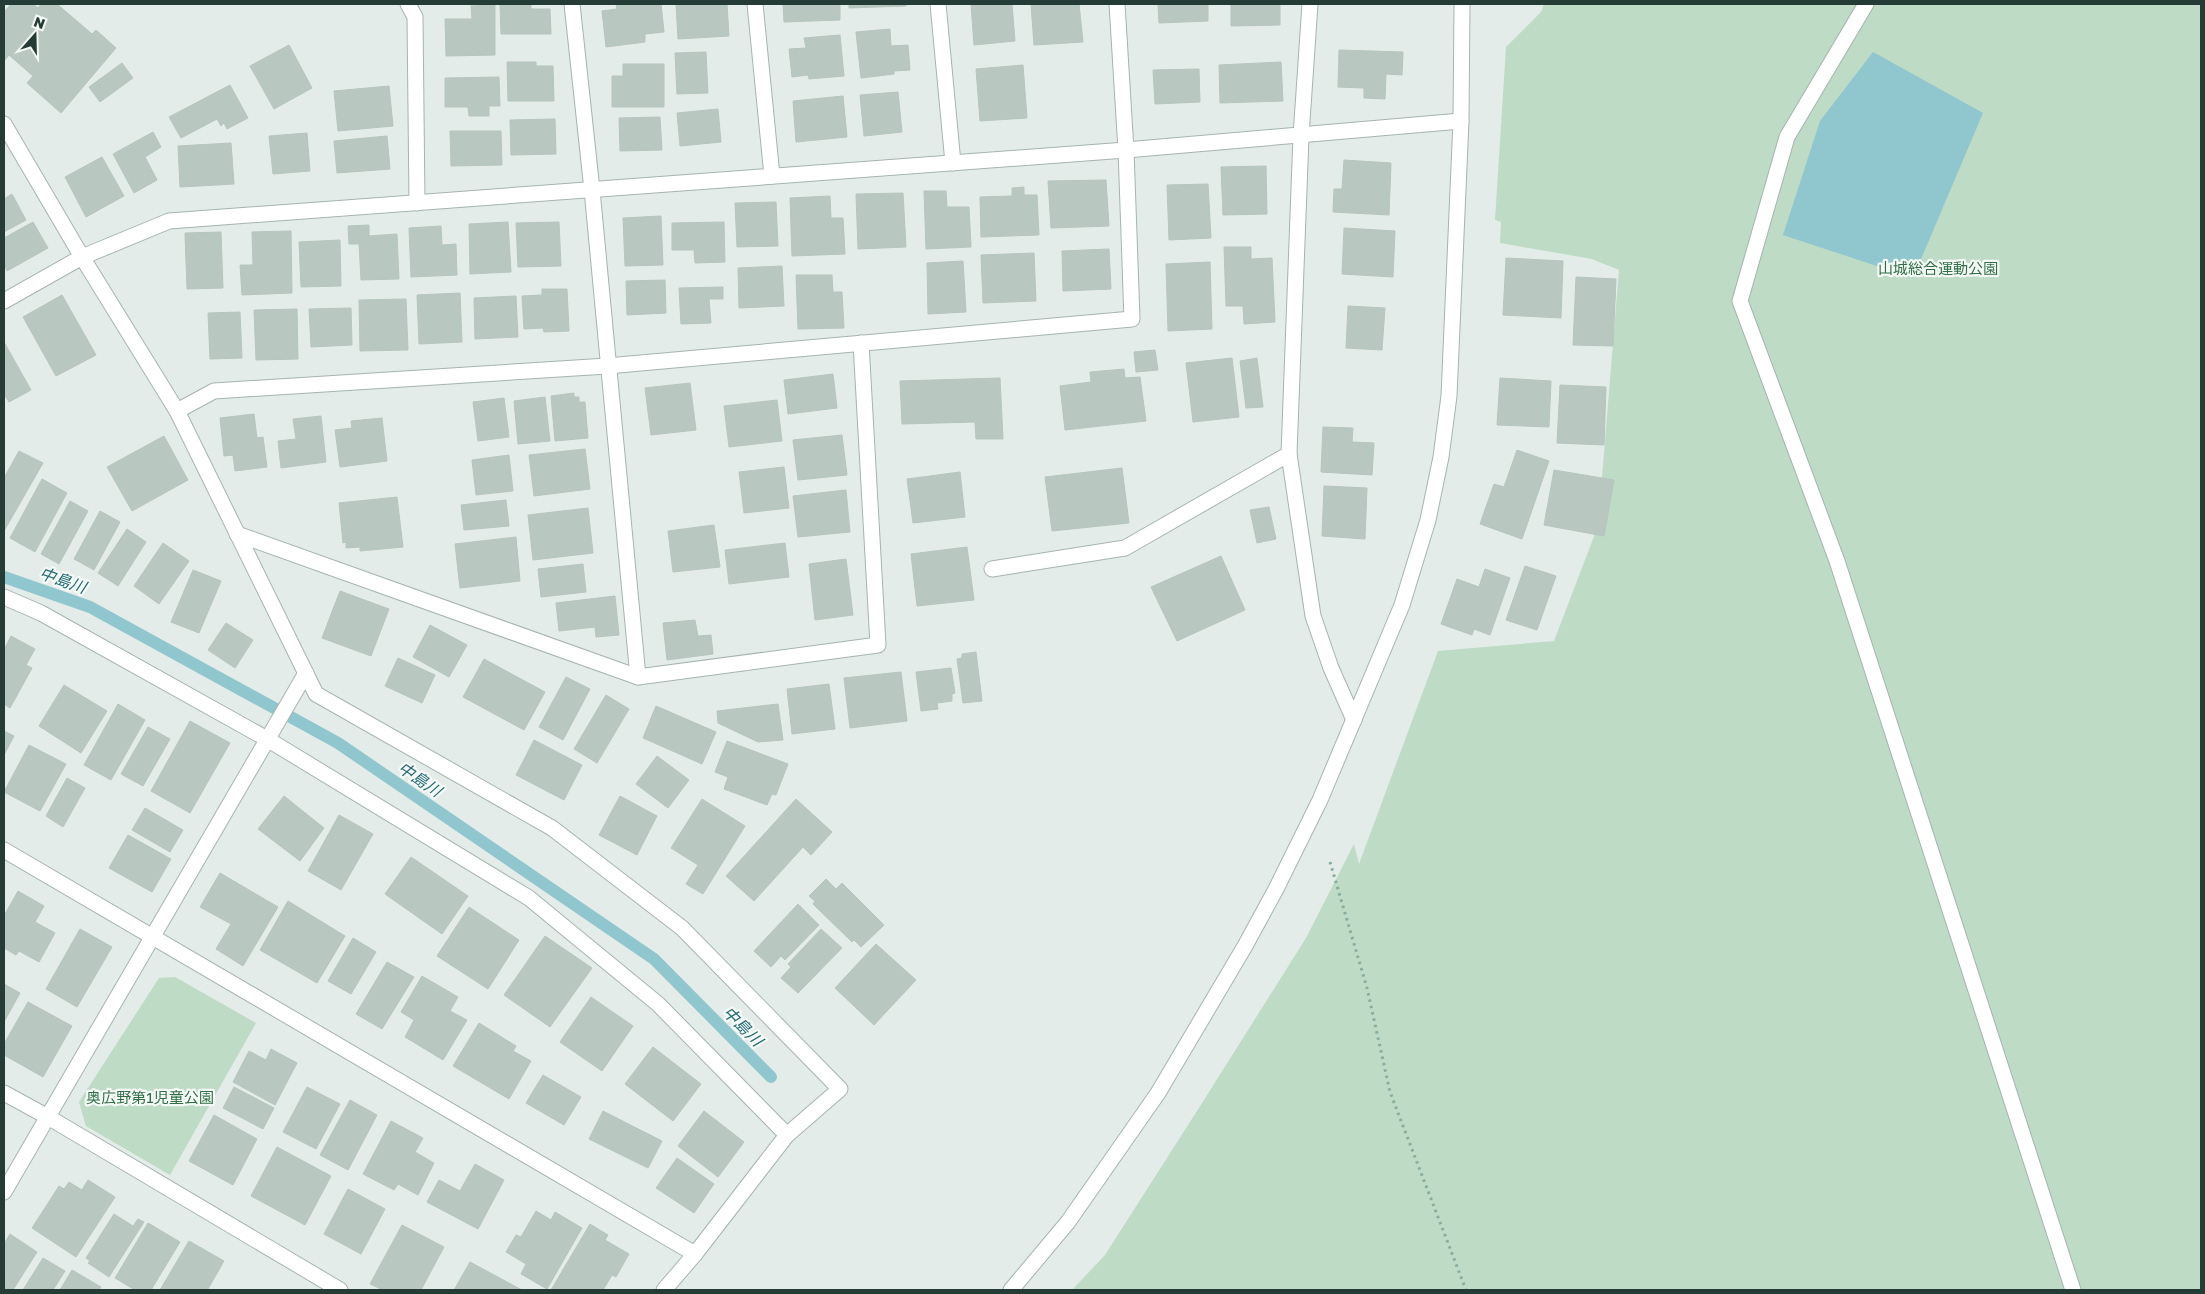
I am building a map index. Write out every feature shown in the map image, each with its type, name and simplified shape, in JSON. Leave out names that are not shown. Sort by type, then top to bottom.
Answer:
[{"type":"street","points":[[408,4],[415,17],[417,203]]},
{"type":"street","points":[[572,4],[592,190],[638,677]]},
{"type":"street","points":[[755,4],[772,176]]},
{"type":"street","points":[[938,4],[952,163]]},
{"type":"street","points":[[177,411],[214,390],[608,366],[1132,319],[1126,150],[1117,4]]},
{"type":"street","points":[[1310,4],[1301,136],[1289,454],[1313,616],[1330,668],[1354,720]]},
{"type":"street","points":[[1011,1290],[1068,1222],[1158,1093],[1245,946],[1276,889],[1320,800],[1402,605],[1428,520],[1441,457],[1449,396],[1461,121],[1462,4]]},
{"type":"street","points":[[1866,4],[1787,137],[1740,301],[1837,561],[2073,1290]]},
{"type":"street","points":[[4,301],[82,257],[169,221],[1126,150],[1461,121]]},
{"type":"street","points":[[4,124],[82,257],[177,411],[316,694],[552,828],[682,928],[840,1089],[787,1135],[664,1290]]},
{"type":"street","points":[[237,534],[638,677],[878,645],[861,343]]},
{"type":"street","points":[[992,569],[1125,548],[1289,454]]},
{"type":"street","points":[[4,597],[41,613],[267,739],[529,898],[658,1004],[787,1135]]},
{"type":"street","points":[[4,1192],[306,673]]},
{"type":"street","points":[[4,850],[694,1254]]},
{"type":"street","points":[[4,1093],[48,1116],[340,1290]]},
{"type":"path","points":[[1330,862],[1367,988],[1390,1092],[1466,1290]]},
{"type":"green space","name":"山城総合運動公園","points":[[1544,4],[2201,4],[2201,1290],[1072,1290],[1105,1255],[1204,1100],[1306,938],[1354,844],[1359,864],[1438,651],[1554,641],[1598,526],[1619,270],[1592,259],[1500,243],[1501,222],[1495,220],[1506,47],[1541,12]]},
{"type":"green space","name":"奥広野第1児童公園","points":[[175,977],[256,1023],[170,1175],[86,1126],[79,1102],[159,978]]},
{"type":"water","points":[[1873,52],[1983,113],[1913,278],[1783,235],[1820,121]]},
{"type":"building","points":[[11,4],[33,4],[38,8],[41,4],[57,4],[92,34],[96,30],[116,48],[61,113],[27,83],[33,76],[9,55],[4,61],[4,12]]},
{"type":"building","points":[[500,4],[531,4],[531,9],[550,9],[551,34],[501,34]]},
{"type":"building","points":[[616,4],[661,4],[664,32],[645,34],[645,42],[606,47],[602,11],[617,9]]},
{"type":"building","points":[[676,4],[727,4],[729,36],[678,39]]},
{"type":"building","points":[[783,4],[840,4],[840,20],[784,22]]},
{"type":"building","points":[[849,4],[906,4],[906,6],[849,8]]},
{"type":"building","points":[[971,4],[1012,4],[1015,41],[974,45]]},
{"type":"building","points":[[1031,4],[1079,4],[1083,42],[1034,45]]},
{"type":"building","points":[[1158,4],[1208,4],[1208,21],[1159,23]]},
{"type":"building","points":[[1231,4],[1280,4],[1280,25],[1231,26]]},
{"type":"building","points":[[495,5],[495,55],[446,56],[445,19],[472,19],[471,6]]},
{"type":"building","points":[[890,29],[891,46],[908,45],[910,70],[894,71],[894,74],[861,78],[856,32]]},
{"type":"building","points":[[840,35],[844,76],[809,79],[808,75],[792,77],[789,49],[806,48],[804,38]]},
{"type":"building","points":[[289,45],[312,88],[274,109],[250,66]]},
{"type":"building","points":[[1339,50],[1403,52],[1402,75],[1386,74],[1385,99],[1364,98],[1364,88],[1338,87]]},
{"type":"building","points":[[706,52],[708,93],[677,94],[675,53]]},
{"type":"building","points":[[507,62],[536,62],[536,66],[553,66],[554,101],[508,101]]},
{"type":"building","points":[[1281,62],[1283,101],[1220,103],[1219,65]]},
{"type":"building","points":[[122,63],[133,78],[100,102],[89,87]]},
{"type":"building","points":[[623,64],[664,64],[664,107],[612,107],[612,76],[623,76]]},
{"type":"building","points":[[1023,65],[1027,118],[980,121],[976,69]]},
{"type":"building","points":[[1199,69],[1200,102],[1155,104],[1153,70]]},
{"type":"building","points":[[499,77],[500,106],[489,106],[489,116],[469,116],[468,107],[445,107],[445,78]]},
{"type":"building","points":[[230,85],[248,118],[227,129],[224,123],[221,126],[217,119],[181,138],[169,117]]},
{"type":"building","points":[[389,86],[393,126],[338,131],[334,91]]},
{"type":"building","points":[[898,92],[902,132],[864,136],[860,95]]},
{"type":"building","points":[[843,96],[847,137],[796,142],[793,101]]},
{"type":"building","points":[[718,109],[721,142],[680,146],[677,113]]},
{"type":"building","points":[[660,117],[662,150],[620,151],[619,118]]},
{"type":"building","points":[[555,119],[556,154],[511,155],[510,120]]},
{"type":"building","points":[[450,131],[501,131],[502,165],[451,166]]},
{"type":"building","points":[[153,132],[161,147],[145,157],[157,180],[134,193],[113,154]]},
{"type":"building","points":[[307,133],[310,171],[273,174],[269,136]]},
{"type":"building","points":[[387,136],[390,169],[337,173],[334,141]]},
{"type":"building","points":[[231,143],[234,184],[180,187],[178,146]]},
{"type":"building","points":[[102,157],[124,196],[86,217],[65,177]]},
{"type":"building","points":[[1344,160],[1391,163],[1389,215],[1333,212],[1334,189],[1342,189]]},
{"type":"building","points":[[1266,166],[1267,214],[1223,215],[1221,167]]},
{"type":"building","points":[[1106,180],[1109,226],[1051,228],[1048,181]]},
{"type":"building","points":[[1208,184],[1211,238],[1169,240],[1167,185]]},
{"type":"building","points":[[1024,187],[1024,195],[1037,195],[1039,235],[981,237],[980,197],[1012,196],[1012,188]]},
{"type":"building","points":[[924,191],[946,191],[947,207],[969,207],[971,247],[926,249]]},
{"type":"building","points":[[903,193],[906,247],[858,249],[856,194]]},
{"type":"building","points":[[12,194],[26,220],[4,232],[4,199]]},
{"type":"building","points":[[830,196],[831,218],[843,218],[845,254],[792,256],[790,198]]},
{"type":"building","points":[[776,202],[778,246],[737,247],[735,203]]},
{"type":"building","points":[[661,216],[663,265],[625,266],[623,218]]},
{"type":"building","points":[[33,222],[48,248],[7,271],[4,265],[4,238]]},
{"type":"building","points":[[508,222],[511,272],[470,274],[469,224]]},
{"type":"building","points":[[559,222],[561,266],[518,267],[516,223]]},
{"type":"building","points":[[724,222],[725,262],[695,263],[694,250],[672,250],[672,223]]},
{"type":"building","points":[[369,225],[369,236],[397,234],[399,279],[361,280],[359,244],[349,244],[348,226]]},
{"type":"building","points":[[441,226],[442,245],[456,244],[457,275],[411,277],[409,228]]},
{"type":"building","points":[[1344,228],[1395,231],[1393,277],[1342,274]]},
{"type":"building","points":[[291,231],[292,293],[242,295],[240,265],[253,265],[252,232]]},
{"type":"building","points":[[221,232],[223,288],[187,289],[185,233]]},
{"type":"building","points":[[340,240],[341,286],[301,287],[299,242]]},
{"type":"building","points":[[1224,247],[1251,247],[1251,259],[1272,258],[1275,322],[1244,324],[1243,306],[1226,306]]},
{"type":"building","points":[[1109,249],[1111,289],[1063,291],[1062,251]]},
{"type":"building","points":[[1034,253],[1036,301],[983,303],[981,255]]},
{"type":"building","points":[[1506,258],[1563,261],[1561,318],[1503,315]]},
{"type":"building","points":[[963,261],[966,312],[928,314],[927,263]]},
{"type":"building","points":[[1210,262],[1212,329],[1168,331],[1166,264]]},
{"type":"building","points":[[782,266],[784,306],[739,308],[738,268]]},
{"type":"building","points":[[796,275],[832,275],[833,292],[842,292],[844,328],[798,329]]},
{"type":"building","points":[[1576,277],[1616,279],[1613,346],[1573,345]]},
{"type":"building","points":[[665,280],[666,313],[627,315],[626,281]]},
{"type":"building","points":[[723,287],[723,299],[709,299],[711,323],[681,324],[679,288]]},
{"type":"building","points":[[542,289],[567,289],[569,331],[544,332],[543,328],[524,329],[522,296],[542,295]]},
{"type":"building","points":[[460,293],[462,342],[419,344],[417,295]]},
{"type":"building","points":[[62,295],[96,355],[56,376],[23,317]]},
{"type":"building","points":[[516,296],[518,337],[475,339],[474,298]]},
{"type":"building","points":[[406,299],[408,350],[360,351],[359,300]]},
{"type":"building","points":[[1348,306],[1385,308],[1382,350],[1346,348]]},
{"type":"building","points":[[351,308],[352,345],[311,347],[309,309]]},
{"type":"building","points":[[297,309],[298,359],[256,360],[254,310]]},
{"type":"building","points":[[240,312],[242,358],[210,359],[208,313]]},
{"type":"building","points":[[4,342],[31,390],[9,402],[4,394]]},
{"type":"building","points":[[1155,350],[1158,370],[1136,372],[1134,352]]},
{"type":"building","points":[[1232,358],[1239,417],[1193,422],[1186,363]]},
{"type":"building","points":[[1257,358],[1263,407],[1246,408],[1240,361]]},
{"type":"building","points":[[1124,369],[1125,378],[1140,377],[1146,421],[1065,430],[1060,386],[1091,382],[1090,372]]},
{"type":"building","points":[[833,374],[837,408],[788,414],[784,380]]},
{"type":"building","points":[[1000,378],[1003,439],[976,439],[975,422],[902,424],[900,381]]},
{"type":"building","points":[[1500,378],[1551,381],[1549,427],[1497,425]]},
{"type":"building","points":[[690,383],[696,430],[651,435],[645,388]]},
{"type":"building","points":[[1560,385],[1606,387],[1604,445],[1557,443]]},
{"type":"building","points":[[574,393],[574,397],[579,397],[579,402],[585,402],[588,438],[555,441],[551,396]]},
{"type":"building","points":[[545,397],[550,441],[518,444],[514,401]]},
{"type":"building","points":[[504,398],[509,437],[478,441],[473,402]]},
{"type":"building","points":[[777,400],[782,441],[729,447],[724,406]]},
{"type":"building","points":[[254,414],[257,438],[263,437],[267,467],[235,471],[233,455],[224,456],[220,418]]},
{"type":"building","points":[[321,416],[326,462],[281,468],[278,441],[296,439],[293,419]]},
{"type":"building","points":[[382,418],[387,461],[340,467],[335,430],[352,428],[351,421]]},
{"type":"building","points":[[1323,427],[1353,428],[1352,442],[1374,443],[1372,475],[1321,472]]},
{"type":"building","points":[[842,435],[847,475],[798,480],[793,440]]},
{"type":"building","points":[[164,436],[188,480],[132,511],[107,467]]},
{"type":"building","points":[[585,449],[590,489],[534,496],[529,455]]},
{"type":"building","points":[[1517,450],[1549,461],[1522,539],[1480,524],[1494,484],[1504,487]]},
{"type":"building","points":[[19,451],[43,463],[4,531],[4,478]]},
{"type":"building","points":[[509,455],[513,491],[476,495],[472,460]]},
{"type":"building","points":[[784,467],[789,508],[744,513],[739,472]]},
{"type":"building","points":[[1122,468],[1129,523],[1052,531],[1045,477]]},
{"type":"building","points":[[1554,470],[1614,480],[1604,536],[1544,525]]},
{"type":"building","points":[[960,472],[965,517],[913,523],[907,479]]},
{"type":"building","points":[[42,479],[67,493],[35,552],[10,538]]},
{"type":"building","points":[[1324,486],[1367,488],[1365,539],[1322,536]]},
{"type":"building","points":[[846,490],[850,532],[798,537],[793,496]]},
{"type":"building","points":[[397,497],[403,547],[360,551],[360,547],[346,548],[346,542],[343,543],[339,503]]},
{"type":"building","points":[[506,500],[509,526],[464,530],[461,505]]},
{"type":"building","points":[[70,501],[88,511],[59,564],[41,554]]},
{"type":"building","points":[[1269,507],[1276,539],[1257,543],[1250,510]]},
{"type":"building","points":[[588,508],[593,553],[533,560],[528,515]]},
{"type":"building","points":[[100,511],[120,522],[94,570],[74,559]]},
{"type":"building","points":[[714,525],[720,567],[673,572],[668,531]]},
{"type":"building","points":[[127,529],[146,542],[118,586],[98,573]]},
{"type":"building","points":[[516,537],[520,581],[460,588],[455,544]]},
{"type":"building","points":[[163,543],[189,561],[159,604],[134,586]]},
{"type":"building","points":[[785,543],[789,577],[729,584],[725,550]]},
{"type":"building","points":[[967,547],[974,600],[917,606],[911,554]]},
{"type":"building","points":[[1221,556],[1245,610],[1177,641],[1151,587]]},
{"type":"building","points":[[846,559],[853,615],[815,620],[809,564]]},
{"type":"building","points":[[583,564],[586,592],[541,597],[538,569]]},
{"type":"building","points":[[1525,566],[1556,576],[1537,630],[1506,620]]},
{"type":"building","points":[[1485,569],[1510,578],[1490,635],[1474,629],[1472,635],[1441,624],[1457,579],[1479,587]]},
{"type":"building","points":[[193,570],[221,581],[199,633],[171,622]]},
{"type":"building","points":[[340,591],[389,609],[371,656],[322,638]]},
{"type":"building","points":[[615,596],[619,635],[596,637],[595,627],[559,631],[556,603]]},
{"type":"building","points":[[695,620],[698,636],[711,635],[713,654],[667,660],[663,623]]},
{"type":"building","points":[[226,623],[253,640],[235,668],[208,650]]},
{"type":"building","points":[[430,625],[467,645],[449,677],[413,657]]},
{"type":"building","points":[[11,636],[35,649],[26,665],[32,668],[10,708],[4,704],[4,650]]},
{"type":"building","points":[[976,652],[982,701],[963,703],[957,659],[962,658],[962,654]]},
{"type":"building","points":[[398,658],[435,675],[422,703],[385,686]]},
{"type":"building","points":[[484,659],[545,692],[524,730],[463,697]]},
{"type":"building","points":[[951,668],[955,693],[952,694],[952,701],[937,703],[938,709],[921,711],[916,672]]},
{"type":"building","points":[[901,672],[907,721],[850,728],[844,678]]},
{"type":"building","points":[[566,677],[590,689],[563,740],[539,727]]},
{"type":"building","points":[[829,684],[835,729],[792,734],[787,689]]},
{"type":"building","points":[[64,685],[107,711],[81,753],[39,726]]},
{"type":"building","points":[[606,695],[629,709],[597,763],[574,749]]},
{"type":"building","points":[[118,704],[145,720],[111,780],[84,765]]},
{"type":"building","points":[[778,704],[783,740],[758,742],[718,723],[717,711]]},
{"type":"building","points":[[656,706],[716,732],[702,764],[643,738]]},
{"type":"building","points":[[190,721],[230,743],[190,813],[151,791]]},
{"type":"building","points":[[148,727],[170,739],[143,786],[121,774]]},
{"type":"building","points":[[4,731],[14,736],[4,755]]},
{"type":"building","points":[[534,740],[582,765],[564,800],[516,775]]},
{"type":"building","points":[[727,741],[788,764],[776,795],[772,794],[767,805],[724,789],[728,777],[715,772]]},
{"type":"building","points":[[29,745],[66,764],[40,811],[4,792]]},
{"type":"building","points":[[657,756],[689,780],[668,808],[636,784]]},
{"type":"building","points":[[67,778],[85,788],[63,827],[46,816]]},
{"type":"building","points":[[284,796],[324,828],[300,861],[258,829]]},
{"type":"building","points":[[620,796],[657,816],[637,855],[599,835]]},
{"type":"building","points":[[702,799],[745,826],[703,894],[686,884],[698,865],[671,848]]},
{"type":"building","points":[[796,799],[832,832],[811,855],[803,847],[754,901],[726,876]]},
{"type":"building","points":[[145,808],[183,830],[170,852],[132,830]]},
{"type":"building","points":[[339,815],[373,834],[341,890],[308,871]]},
{"type":"building","points":[[128,835],[171,859],[152,892],[109,868]]},
{"type":"building","points":[[411,857],[468,896],[442,934],[385,894]]},
{"type":"building","points":[[220,873],[278,907],[243,966],[216,949],[231,924],[200,907]]},
{"type":"building","points":[[826,879],[836,889],[842,883],[884,925],[861,947],[854,940],[852,942],[813,904],[815,901],[809,896]]},
{"type":"building","points":[[18,891],[44,906],[35,922],[55,933],[39,962],[19,951],[16,955],[4,948],[4,916]]},
{"type":"building","points":[[288,901],[345,936],[317,983],[260,950]]},
{"type":"building","points":[[798,904],[819,925],[785,960],[781,956],[771,967],[754,951]]},
{"type":"building","points":[[469,907],[519,940],[488,989],[437,956]]},
{"type":"building","points":[[80,929],[112,947],[77,1007],[46,989]]},
{"type":"building","points":[[821,929],[842,948],[798,993],[781,978],[791,967],[788,964]]},
{"type":"building","points":[[545,936],[592,968],[550,1027],[504,995]]},
{"type":"building","points":[[353,938],[376,952],[351,994],[328,981]]},
{"type":"building","points":[[876,944],[916,980],[874,1025],[835,988]]},
{"type":"building","points":[[387,962],[414,977],[382,1029],[356,1014]]},
{"type":"building","points":[[422,976],[458,997],[450,1011],[467,1020],[443,1060],[405,1037],[414,1020],[401,1012]]},
{"type":"building","points":[[4,984],[20,993],[4,1022]]},
{"type":"building","points":[[591,997],[633,1026],[602,1071],[560,1042]]},
{"type":"building","points":[[28,1002],[72,1026],[43,1077],[4,1055],[4,1044]]},
{"type":"building","points":[[479,1023],[516,1046],[513,1051],[531,1061],[509,1099],[453,1066]]},
{"type":"building","points":[[653,1047],[701,1084],[673,1121],[625,1084]]},
{"type":"building","points":[[271,1049],[297,1063],[275,1105],[233,1082],[249,1051],[266,1060]]},
{"type":"building","points":[[543,1075],[581,1097],[564,1125],[526,1103]]},
{"type":"building","points":[[234,1087],[274,1108],[263,1129],[223,1108]]},
{"type":"building","points":[[307,1087],[340,1104],[316,1149],[283,1132]]},
{"type":"building","points":[[350,1100],[377,1115],[348,1170],[320,1155]]},
{"type":"building","points":[[603,1111],[662,1141],[648,1168],[589,1139]]},
{"type":"building","points":[[704,1111],[744,1142],[718,1177],[678,1146]]},
{"type":"building","points":[[214,1115],[257,1139],[233,1185],[189,1161]]},
{"type":"building","points":[[391,1121],[423,1138],[415,1152],[434,1163],[418,1195],[398,1184],[394,1190],[363,1174]]},
{"type":"building","points":[[277,1147],[331,1176],[305,1225],[251,1196]]},
{"type":"building","points":[[677,1158],[714,1184],[694,1213],[656,1188]]},
{"type":"building","points":[[475,1164],[504,1180],[478,1229],[427,1202],[439,1180],[460,1191]]},
{"type":"building","points":[[88,1180],[115,1197],[76,1257],[32,1228],[59,1186],[64,1189],[69,1182],[82,1190]]},
{"type":"building","points":[[348,1189],[385,1209],[361,1254],[324,1234]]},
{"type":"building","points":[[536,1211],[551,1220],[555,1212],[582,1228],[547,1289],[521,1274],[526,1264],[506,1252],[516,1235],[521,1237]]},
{"type":"building","points":[[114,1214],[133,1226],[138,1219],[144,1222],[109,1277],[88,1263],[90,1261],[86,1258]]},
{"type":"building","points":[[148,1223],[180,1242],[151,1290],[135,1290],[115,1278]]},
{"type":"building","points":[[590,1224],[608,1235],[605,1240],[629,1254],[616,1277],[612,1275],[603,1290],[551,1290]]},
{"type":"building","points":[[402,1225],[444,1247],[421,1290],[383,1290],[370,1284]]},
{"type":"building","points":[[10,1234],[37,1252],[13,1290],[5,1290],[4,1244]]},
{"type":"building","points":[[189,1241],[224,1261],[208,1289],[211,1290],[160,1290]]},
{"type":"building","points":[[43,1258],[65,1271],[53,1290],[23,1290]]},
{"type":"building","points":[[470,1262],[522,1290],[454,1290]]},
{"type":"building","points":[[72,1270],[101,1287],[99,1290],[60,1290]]},
{"type":"waterway","name":"中島川","points":[[4,577],[90,607],[338,743],[654,959],[771,1077]]}]
